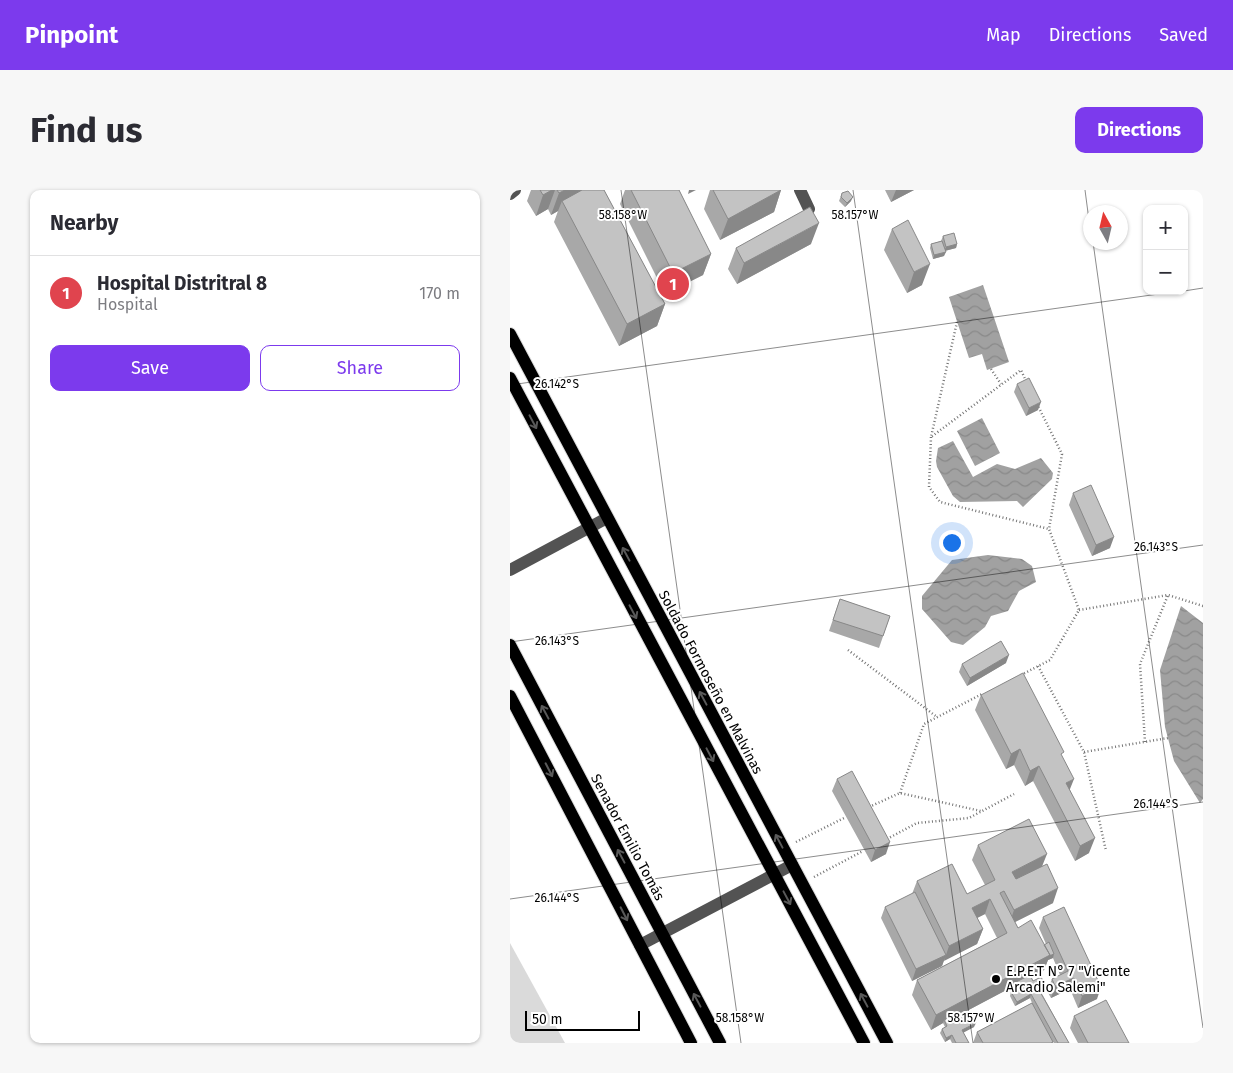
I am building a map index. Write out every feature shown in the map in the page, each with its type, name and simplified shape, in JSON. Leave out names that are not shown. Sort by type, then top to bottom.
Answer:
[{"type":"main road","name":"Soldado Formoseño en Malvinas","points":[[510,334],[887,1043]]},
{"type":"main road","points":[[510,378],[864,1043]]},
{"type":"main road","name":"Senador Emilio Tomás","points":[[510,645],[720,1043]]},
{"type":"main road","points":[[510,696],[692,1043]]},
{"type":"street","points":[[510,194],[515,190]]},
{"type":"street","points":[[800,190],[809,209]]},
{"type":"street","points":[[510,570],[607,518]]},
{"type":"street","points":[[640,945],[792,865]]},
{"type":"path","points":[[957,322],[932,437],[928,487],[940,502],[1049,528]]},
{"type":"path","points":[[991,369],[1001,385]]},
{"type":"path","points":[[932,437],[1021,370],[1029,387]]},
{"type":"path","points":[[1033,396],[1062,454],[1049,528],[1079,610]]},
{"type":"path","points":[[1079,610],[1168,595],[1203,606]]},
{"type":"path","points":[[1145,742],[1140,664],[1168,595]]},
{"type":"path","points":[[1013,679],[1050,660],[1079,610]]},
{"type":"path","points":[[848,650],[937,717]]},
{"type":"path","points":[[1038,666],[1084,752],[1106,851]]},
{"type":"path","points":[[900,793],[924,724],[988,692]]},
{"type":"path","points":[[1084,752],[1168,738]]},
{"type":"path","points":[[864,809],[900,793],[983,811]]},
{"type":"path","points":[[881,842],[917,824],[969,818],[1014,794]]},
{"type":"path","points":[[783,848],[844,818]]},
{"type":"path","points":[[802,883],[863,851]]},
{"type":"shaded area","points":[[510,943],[565,1043],[510,1043]]},
{"type":"water","points":[[983,285],[1009,362],[987,370],[982,354],[969,358],[949,297]]},
{"type":"water","points":[[982,418],[1000,453],[975,466],[957,431]]},
{"type":"water","points":[[953,441],[973,477],[997,464],[1015,469],[1041,458],[1053,473],[1052,479],[1023,507],[1017,501],[960,502],[953,496],[937,467],[936,461],[938,448]]},
{"type":"water","points":[[988,555],[1022,559],[1032,566],[1036,582],[1019,591],[1008,611],[991,616],[985,627],[963,645],[951,642],[922,609],[922,596],[952,560]]},
{"type":"water","points":[[1181,606],[1203,623],[1203,799],[1200,803],[1174,761],[1165,727],[1160,670]]},
{"type":"building","points":[[540,190],[552,190],[543,195]]},
{"type":"building","points":[[582,190],[604,190],[665,304],[627,324],[562,201]]},
{"type":"building","points":[[631,190],[679,190],[711,254],[673,273]]},
{"type":"building","points":[[713,190],[781,190],[728,219]]},
{"type":"building","points":[[848,191],[853,197],[847,203],[841,197],[842,193]]},
{"type":"building","points":[[810,207],[819,223],[744,263],[736,248]]},
{"type":"building","points":[[908,220],[930,264],[914,272],[892,229]]},
{"type":"building","points":[[954,233],[957,244],[946,247],[943,236]]},
{"type":"building","points":[[942,241],[946,252],[934,255],[931,244]]},
{"type":"building","points":[[1029,378],[1041,402],[1029,408],[1017,384]]},
{"type":"building","points":[[1091,485],[1114,537],[1096,545],[1073,493]]},
{"type":"building","points":[[840,599],[890,616],[883,636],[833,620]]},
{"type":"building","points":[[1001,641],[1009,655],[970,678],[962,664]]},
{"type":"building","points":[[1023,673],[1064,752],[1061,754],[1074,779],[1066,783],[1095,838],[1080,846],[1039,766],[1030,771],[1020,749],[1011,754],[981,695]]},
{"type":"building","points":[[852,771],[890,842],[875,850],[837,779]]},
{"type":"building","points":[[1029,819],[1047,854],[1012,872],[1016,879],[1047,864],[1058,888],[1014,910],[1004,891],[1000,893],[1018,928],[1031,920],[1050,955],[936,1015],[917,980],[1007,933],[990,899],[972,908],[983,929],[949,946],[917,881],[952,864],[967,894],[995,880],[978,845]]},
{"type":"building","points":[[915,892],[946,955],[916,969],[885,907]]},
{"type":"building","points":[[1064,907],[1101,987],[1082,996],[1074,978],[1055,986],[1052,979],[1068,971],[1043,917]]},
{"type":"building","points":[[1049,942],[1054,954],[1049,956],[1044,945]]},
{"type":"building","points":[[1030,975],[1033,981],[1041,977],[1046,986],[1039,990],[1069,1043],[1058,1043],[1031,994],[1017,1002],[1011,992],[1019,988],[1016,982]]},
{"type":"building","points":[[1106,1000],[1129,1043],[1088,1043],[1074,1016]]},
{"type":"building","points":[[1032,1003],[1053,1042],[983,1043],[977,1032]]},
{"type":"building","points":[[960,1012],[963,1017],[971,1013],[976,1023],[962,1030],[969,1043],[956,1043],[952,1035],[946,1038],[942,1029],[947,1026],[944,1020]]},
{"type":"place","name":"Hospital Distritral 8","points":[[673,284]]},
{"type":"place","name":"E.P.E.T N° 7 \"Vicente Arcadio Salemi\"","points":[[996,979]]}]
